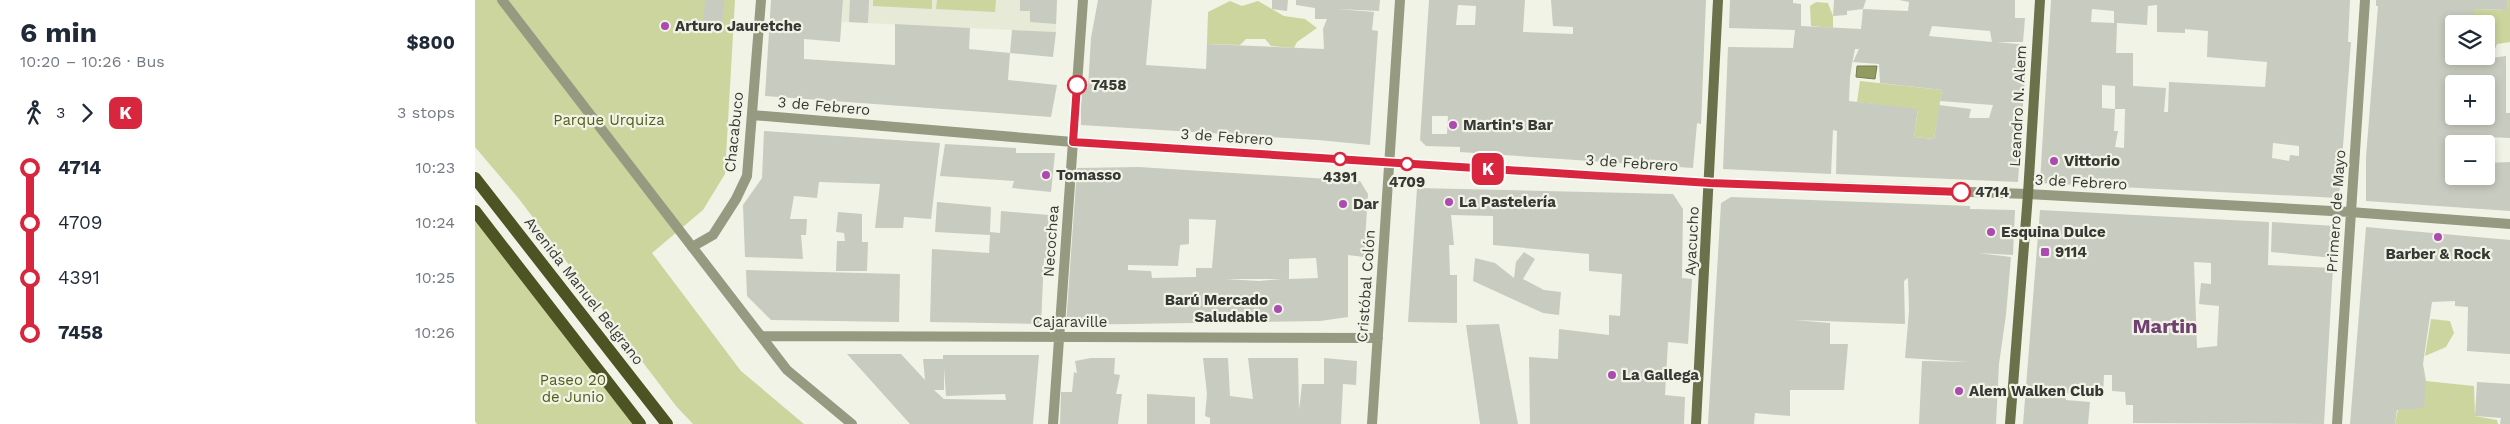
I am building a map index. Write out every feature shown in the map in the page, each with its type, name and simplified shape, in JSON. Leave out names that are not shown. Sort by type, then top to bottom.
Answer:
[{"type":"main road","name":"Ayacucho","points":[[1696,424],[1718,0]]},
{"type":"main road","name":"Leandro N. Alem","points":[[2010,424],[2028,194],[2040,0]]},
{"type":"main road","name":"Avenida Manuel Belgrano","points":[[475,178],[667,424]]},
{"type":"main road","points":[[475,211],[640,424]]},
{"type":"street","points":[[502,0],[787,370],[852,424]]},
{"type":"street","name":"Chacabuco","points":[[692,247],[713,234],[736,199],[747,176],[761,0]]},
{"type":"street","name":"Necochea","points":[[1053,424],[1083,0]]},
{"type":"street","name":"Cristóbal Colón","points":[[1372,424],[1400,0]]},
{"type":"street","name":"Primero de Mayo","points":[[2337,424],[2365,0]]},
{"type":"street","name":"3 de Febrero","points":[[752,115],[1073,142],[1710,183],[2028,194],[2350,212],[2510,224]]},
{"type":"street","name":"Cajaraville","points":[[762,336],[1377,338]]},
{"type":"shaded area","points":[[843,0],[1057,0],[1056,32],[842,22]]},
{"type":"shaded area","points":[[1857,66],[1877,66],[1875,79],[1856,77]]},
{"type":"green space","name":"Parque Urquiza","points":[[475,0],[735,0],[725,174],[703,210],[652,253],[741,371],[804,424],[693,424],[676,406],[519,199],[475,147]]},
{"type":"green space","points":[[873,0],[932,0],[932,9],[873,6]]},
{"type":"green space","points":[[937,0],[996,0],[995,12],[936,9]]},
{"type":"green space","points":[[2508,0],[2510,0],[2510,42],[2497,44],[2495,43],[2495,15],[2474,15],[2474,9],[2507,10]]},
{"type":"green space","points":[[1230,1],[1242,6],[1258,1],[1284,16],[1305,19],[1317,28],[1297,42],[1294,48],[1271,46],[1265,39],[1246,39],[1240,45],[1207,44],[1208,12]]},
{"type":"green space","points":[[1816,2],[1828,3],[1833,16],[1833,28],[1811,26],[1810,6]]},
{"type":"green space","points":[[1860,81],[1942,90],[1934,139],[1914,137],[1918,110],[1857,102]]},
{"type":"green space","name":"Paseo 20 de Junio","points":[[475,211],[640,424],[477,424],[475,421]]},
{"type":"green space","points":[[2431,319],[2450,321],[2454,333],[2446,347],[2425,356]]},
{"type":"green space","points":[[2426,381],[2474,386],[2475,416],[2497,420],[2498,424],[2395,424],[2398,409]]},
{"type":"building","points":[[705,0],[724,0],[722,26],[703,24]]},
{"type":"building","points":[[771,0],[843,0],[840,42],[804,39],[804,59],[895,65],[895,24],[970,28],[969,49],[1010,53],[1008,80],[1057,85],[1051,117],[765,96]]},
{"type":"building","points":[[850,0],[869,0],[868,23],[849,22]]},
{"type":"building","points":[[1020,0],[1057,0],[1056,24],[1030,22],[1030,11],[1020,11]]},
{"type":"building","points":[[1098,0],[1152,0],[1146,65],[1206,69],[1207,44],[1324,49],[1323,29],[1327,19],[1315,19],[1315,8],[1296,5],[1296,0],[1380,0],[1379,11],[1337,9],[1374,12],[1372,30],[1378,31],[1370,145],[1081,125],[1081,87],[1088,88],[1091,38]]},
{"type":"building","points":[[1272,0],[1288,0],[1287,11],[1272,9]]},
{"type":"building","points":[[1429,0],[1525,0],[1523,32],[1573,34],[1573,27],[1553,26],[1551,0],[1706,0],[1701,124],[1697,123],[1693,168],[1460,152],[1460,147],[1426,146],[1420,140]],"holes":[[[1458,5],[1476,6],[1475,25],[1456,25]],[[1432,116],[1448,116],[1447,134],[1432,134]]]},
{"type":"building","points":[[1730,0],[1793,0],[1793,3],[1801,4],[1801,26],[1861,29],[1863,9],[1908,11],[1909,2],[1899,0],[2015,0],[2015,18],[2025,18],[2023,42],[1997,42],[2027,45],[2018,182],[1836,174],[1837,131],[1833,130],[1831,174],[1723,169],[1728,47],[1793,48],[1795,30],[1729,28]],"holes":[[[1932,26],[1990,31],[1992,42],[1929,36]],[[1855,49],[1859,49],[1853,62],[1879,64],[1880,83],[1942,90],[1940,101],[1993,105],[1989,118],[1969,118],[1971,109],[1939,105],[1934,139],[1914,137],[1918,109],[1849,101],[1850,77]]]},
{"type":"building","points":[[1834,0],[1866,0],[1863,9],[1847,11],[1847,15],[1833,16]]},
{"type":"building","points":[[2051,0],[2350,0],[2348,42],[2351,42],[2339,198],[2040,183]],"holes":[[[2157,5],[2157,32],[2185,33],[2185,29],[2208,31],[2207,57],[2267,62],[2265,87],[2169,82],[2168,112],[2164,112],[2166,88],[2133,86],[2133,53],[2116,53],[2117,23],[2147,25],[2148,6]],[[2092,9],[2114,11],[2114,23],[2091,22]],[[2102,85],[2115,86],[2115,109],[2102,108]],[[2115,109],[2125,109],[2124,148],[2115,147],[2118,131],[2114,131]],[[2273,143],[2299,146],[2299,156],[2290,155],[2289,161],[2272,158]]]},
{"type":"building","points":[[2376,0],[2508,0],[2507,10],[2474,9],[2474,15],[2445,15],[2445,65],[2495,65],[2495,57],[2506,56],[2506,113],[2510,113],[2510,138],[2495,137],[2495,135],[2445,135],[2445,185],[2495,185],[2495,163],[2510,162],[2510,211],[2366,201],[2366,157],[2378,6],[2376,6]]},
{"type":"building","points":[[1012,30],[1056,32],[1053,57],[1010,53]]},
{"type":"building","points":[[764,131],[940,143],[931,219],[904,217],[903,228],[875,228],[880,184],[819,182],[817,198],[794,196],[790,219],[807,219],[806,235],[801,235],[803,259],[745,257],[743,205],[762,178]]},
{"type":"building","points":[[945,144],[1016,148],[1016,153],[1055,153],[1051,192],[1012,188],[1014,181],[940,176]]},
{"type":"building","points":[[1139,167],[1360,181],[1368,194],[1364,257],[1348,255],[1348,317],[1320,321],[1066,325],[1077,168]],"holes":[[[1189,219],[1216,220],[1212,268],[1196,268],[1196,277],[1152,278],[1151,271],[1128,270],[1128,265],[1178,266],[1180,245],[1189,244]],[[1316,258],[1318,278],[1289,279],[1289,259]],[[1225,279],[1282,279],[1259,281]]]},
{"type":"building","points":[[1417,188],[1673,194],[1683,209],[1682,278],[1692,279],[1688,344],[1668,342],[1665,395],[1685,397],[1684,424],[1530,424],[1529,357],[1558,359],[1559,329],[1609,335],[1609,315],[1620,316],[1622,274],[1589,271],[1589,254],[1493,245],[1493,216],[1451,215],[1454,245],[1449,245],[1450,275],[1457,275],[1457,323],[1408,322]]},
{"type":"building","points":[[1731,197],[1970,206],[1970,209],[2015,210],[2013,255],[1978,253],[2011,257],[1999,364],[1996,424],[1919,424],[1922,361],[1968,362],[1905,358],[1909,311],[1908,278],[1904,281],[1905,324],[1794,320],[1830,323],[1830,344],[1848,344],[1844,390],[1790,390],[1790,416],[1755,413],[1754,424],[1708,424],[1721,203]]},
{"type":"building","points":[[937,202],[991,207],[990,232],[1000,233],[1001,211],[1049,215],[1046,259],[1044,258],[1041,324],[930,322],[932,249],[989,253],[990,235],[935,232]]},
{"type":"building","points":[[2040,210],[2269,222],[2268,265],[2333,268],[2324,424],[2133,423],[2133,405],[2126,405],[2125,392],[2112,391],[2112,375],[2104,375],[2103,395],[2066,393],[2066,400],[2090,402],[2088,424],[2023,424]],"holes":[[[2194,262],[2211,263],[2211,284],[2201,283],[2199,304],[2219,306],[2217,346],[2197,348]]]},
{"type":"building","points":[[838,212],[862,214],[862,242],[868,242],[867,271],[836,271],[837,241],[845,241],[844,233],[836,232]]},
{"type":"building","points":[[2272,222],[2336,226],[2334,258],[2271,252]]},
{"type":"building","points":[[2366,227],[2510,240],[2510,354],[2467,351],[2468,307],[2455,306],[2455,301],[2432,302],[2423,364],[2426,381],[2424,408],[2397,410],[2395,424],[2350,424]]},
{"type":"building","points":[[1524,252],[1535,259],[1523,279],[1544,290],[1561,292],[1559,315],[1543,313],[1473,281],[1475,258],[1495,263],[1514,278],[1516,262]]},
{"type":"building","points":[[746,270],[900,274],[899,322],[771,320],[747,296]]},
{"type":"building","points":[[1499,324],[1518,424],[1480,424],[1466,325]]},
{"type":"building","points":[[847,354],[901,354],[925,380],[923,359],[943,359],[943,355],[1039,355],[1033,424],[910,424]],"holes":[[[944,368],[946,396],[1005,394],[1006,400],[944,399],[934,390],[944,390]]]},
{"type":"building","points":[[1091,358],[1115,358],[1114,374],[1120,375],[1116,394],[1122,394],[1118,424],[1060,424],[1061,392],[1072,392],[1074,372],[1077,373],[1075,361]]},
{"type":"building","points":[[1203,358],[1228,358],[1230,396],[1253,399],[1248,358],[1298,358],[1299,410],[1302,384],[1324,384],[1324,358],[1357,361],[1356,385],[1343,384],[1341,424],[1210,424],[1210,418],[1205,416],[1207,394]]},
{"type":"building","points":[[2477,382],[2510,384],[2510,424],[2500,424],[2501,418],[2475,416]]},
{"type":"building","points":[[1147,394],[1195,397],[1195,424],[1147,424]]},
{"type":"bus line","name":"K","points":[[1077,85],[1073,142],[1710,183],[1961,192]]},
{"type":"place","name":"Arturo Jauretche","points":[[665,26]]},
{"type":"place","name":"7458","points":[[1077,85]]},
{"type":"place","name":"Martin's Bar","points":[[1453,125]]},
{"type":"place","name":"4391","points":[[1340,159]]},
{"type":"place","name":"Vittorio","points":[[2054,161]]},
{"type":"place","name":"4709","points":[[1407,164]]},
{"type":"place","name":"Tomasso","points":[[1046,175]]},
{"type":"place","name":"4714","points":[[1961,192]]},
{"type":"place","name":"La Pastelería","points":[[1449,202]]},
{"type":"place","name":"Dar","points":[[1343,204]]},
{"type":"place","name":"Esquina Dulce","points":[[1991,232]]},
{"type":"place","name":"Barber & Rock","points":[[2438,237]]},
{"type":"place","name":"9114","points":[[2045,252]]},
{"type":"place","name":"Barú Mercado Saludable","points":[[1278,309]]},
{"type":"place","name":"La Gallega","points":[[1612,375]]},
{"type":"place","name":"Alem Walken Club","points":[[1959,391]]},
{"type":"district","name":"Martin","points":[[2165,326]]}]
